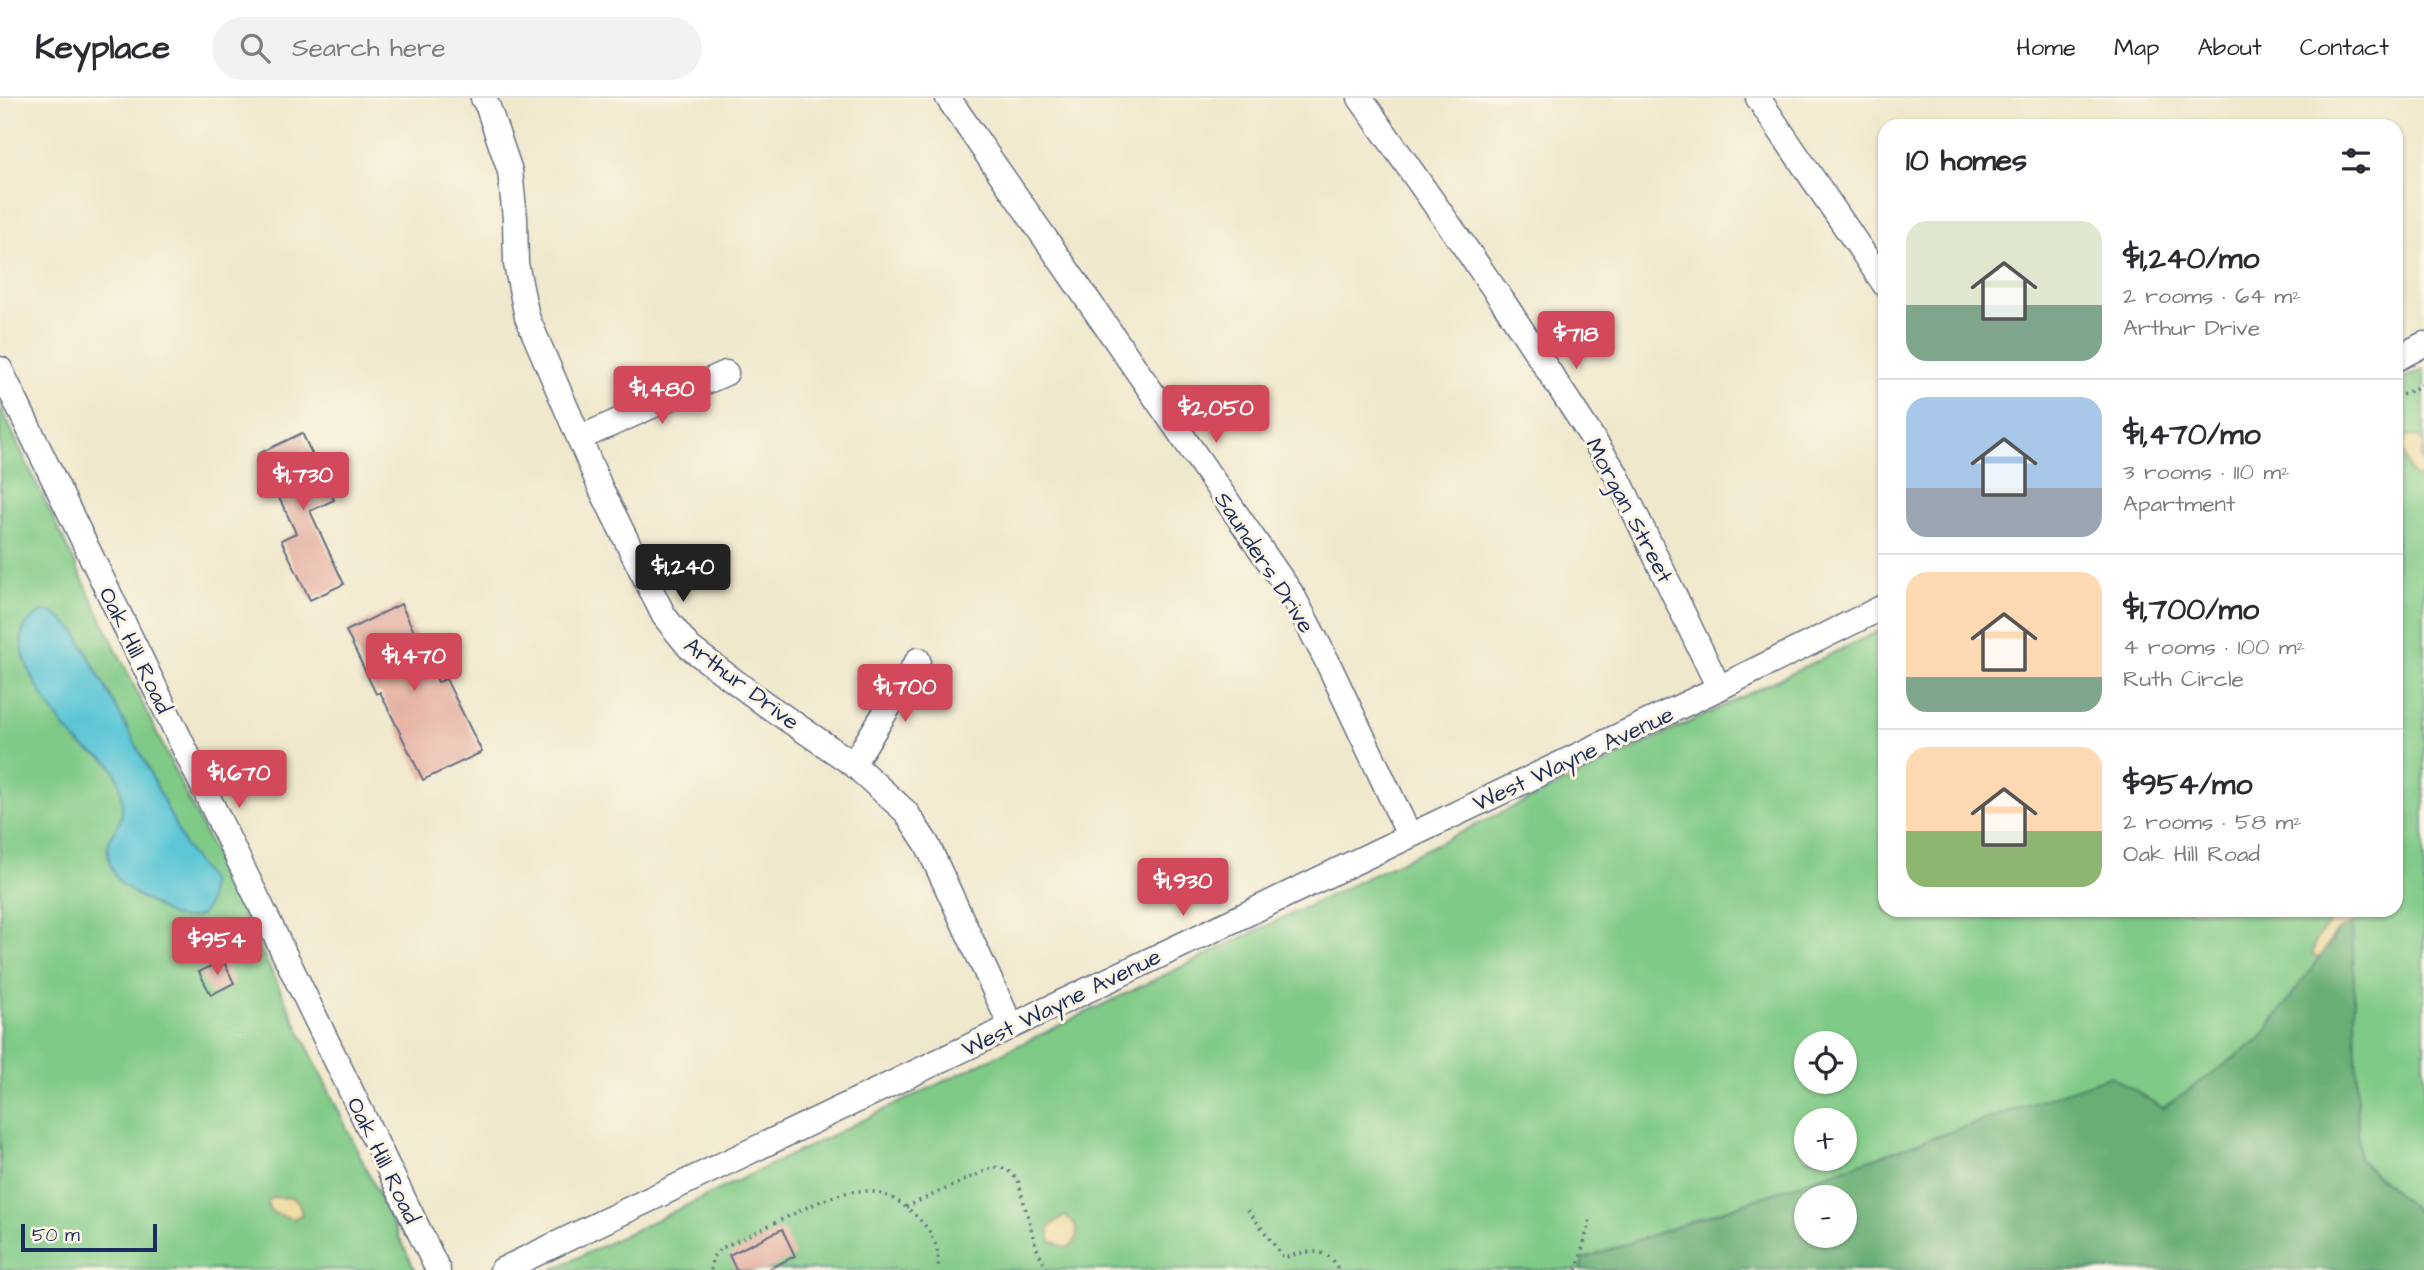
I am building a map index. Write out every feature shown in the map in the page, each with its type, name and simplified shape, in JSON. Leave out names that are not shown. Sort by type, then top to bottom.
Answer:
[{"type":"street","name":"Arthur Drive","points":[[483,98],[510,171],[516,264],[527,317],[601,489],[664,616],[689,647],[765,704],[853,764],[906,813],[927,844],[1011,1026]]},
{"type":"street","name":"Saunders Drive","points":[[948,98],[1293,596],[1327,661],[1409,835]]},
{"type":"street","name":"Morgan Street","points":[[1360,98],[1509,310],[1616,474],[1719,688]]},
{"type":"street","points":[[1758,98],[1878,275]]},
{"type":"street","points":[[2403,355],[2424,344]]},
{"type":"street","name":"Oak Hill Road","points":[[0,369],[438,1270]]},
{"type":"street","points":[[579,438],[726,373]]},
{"type":"street","name":"West Wayne Avenue","points":[[502,1270],[1878,609]]},
{"type":"street","points":[[853,764],[918,660]]},
{"type":"path","points":[[2403,394],[2424,384]]},
{"type":"path","points":[[905,1207],[994,1167],[1006,1169],[1018,1180],[1036,1247],[1047,1270]]},
{"type":"path","points":[[711,1270],[712,1258],[720,1249],[834,1194],[848,1191],[877,1192],[899,1201],[919,1219],[934,1240],[939,1251],[938,1270]]},
{"type":"path","points":[[1248,1210],[1284,1258],[1301,1251],[1319,1251],[1330,1257],[1338,1270]]},
{"type":"path","points":[[1577,1270],[1590,1219]]},
{"type":"green space","points":[[2424,369],[2424,1270],[552,1270],[1878,631],[1878,917],[2403,917],[2403,379]]},
{"type":"green space","points":[[0,406],[30,470],[415,1270],[0,1270]]},
{"type":"green space","points":[[2349,917],[2352,917],[2359,1159],[2424,1218],[2424,1270],[1581,1270],[1583,1259],[1794,1186],[1794,1248],[1857,1248],[1857,1185],[1797,1185],[1837,1171],[1857,1171],[1857,1164],[2111,1076],[2163,1108],[2259,1040]]},
{"type":"sand","points":[[2407,435],[2419,437],[2424,444],[2420,459],[2424,463],[2424,476],[2416,478],[2407,463],[2403,444]]},
{"type":"sand","points":[[2336,917],[2359,917],[2335,933],[2318,958],[2313,956],[2313,949]]},
{"type":"sand","points":[[273,1197],[293,1198],[299,1203],[302,1215],[293,1219],[273,1213],[268,1201]]},
{"type":"sand","points":[[1065,1216],[1076,1227],[1077,1232],[1075,1241],[1067,1248],[1051,1241],[1048,1231],[1051,1225]]},
{"type":"water","points":[[44,611],[54,613],[75,630],[145,762],[185,846],[210,881],[209,901],[203,914],[190,918],[172,915],[126,888],[114,872],[108,856],[108,845],[122,811],[116,775],[107,761],[85,748],[62,724],[41,693],[26,660],[22,645],[23,629]]},
{"type":"building","points":[[302,433],[334,500],[310,511],[344,584],[310,600],[281,540],[296,533],[258,454]]},
{"type":"building","points":[[401,604],[438,682],[446,679],[482,752],[423,780],[380,692],[376,694],[346,631]]},
{"type":"building","points":[[223,960],[234,983],[211,995],[199,972]]},
{"type":"building","points":[[782,1229],[795,1256],[767,1270],[736,1270],[729,1255]]}]
